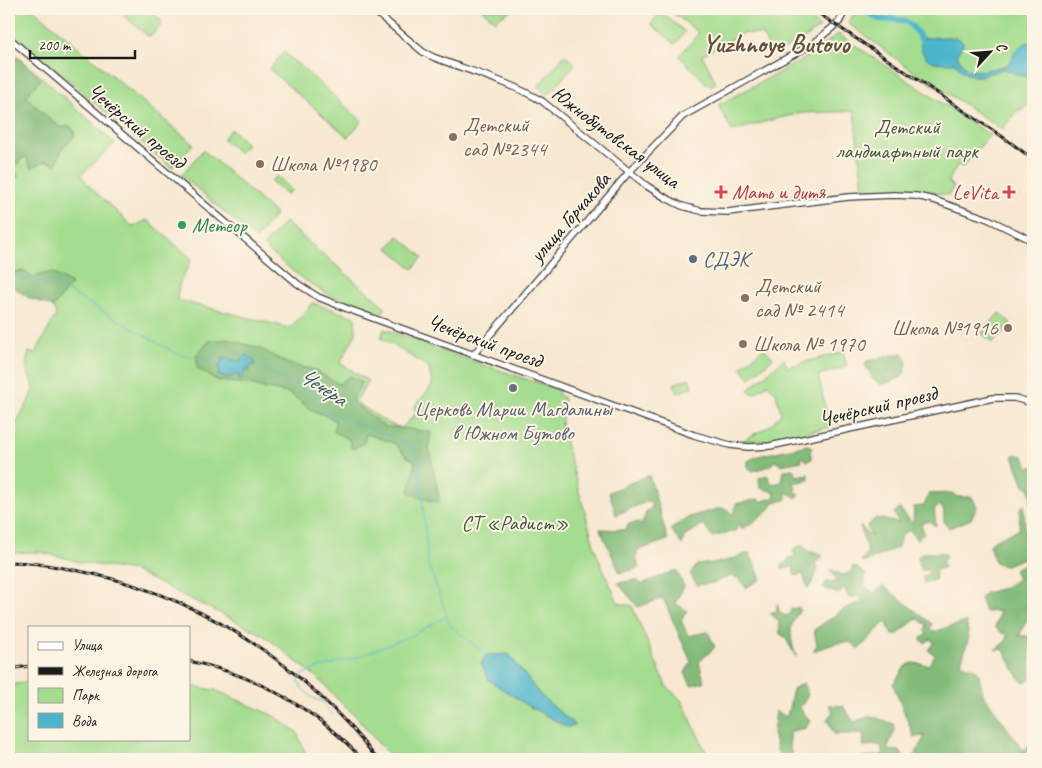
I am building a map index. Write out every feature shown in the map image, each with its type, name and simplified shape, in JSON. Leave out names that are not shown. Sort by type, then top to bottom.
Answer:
[{"type":"street","name":"Южнобутовская улица","points":[[372,9],[430,56],[505,83],[542,101],[647,186],[682,206],[701,211],[728,212],[848,197],[916,196],[934,200],[988,219],[1033,241]]},
{"type":"street","name":"улица Горчакова","points":[[473,355],[629,172],[683,116],[814,43],[839,22],[846,9]]},
{"type":"street","name":"Чечёрский проезд","points":[[9,38],[298,284],[318,297],[694,435],[747,447],[770,446],[993,398],[1014,398],[1033,403]]},
{"type":"green space","points":[[9,9],[33,9],[193,144],[172,168],[9,30]]},
{"type":"green space","points":[[116,9],[148,9],[161,20],[161,25],[152,35],[148,36]]},
{"type":"green space","points":[[481,9],[513,9],[496,21]]},
{"type":"green space","points":[[666,9],[796,9],[820,27],[800,42],[775,55],[761,34],[743,33],[702,55],[716,82],[710,87],[679,56],[699,33]]},
{"type":"green space","points":[[857,9],[1033,9],[1033,102],[1016,112],[1002,129],[914,72],[848,23]]},
{"type":"green space","points":[[661,12],[685,32],[675,44],[651,24]]},
{"type":"green space","name":"Детский ландшафтный парк","points":[[838,34],[990,135],[963,167],[957,165],[948,182],[954,187],[948,195],[912,189],[863,189],[854,111],[802,113],[732,131],[718,105],[804,59]]},
{"type":"green space","name":"СТ «Радист»","points":[[9,48],[115,143],[81,175],[90,187],[133,227],[147,220],[192,259],[179,284],[177,300],[290,328],[313,303],[355,317],[356,333],[340,363],[368,381],[356,402],[389,424],[402,428],[417,412],[413,408],[432,386],[429,367],[381,338],[384,329],[448,353],[559,390],[558,395],[564,398],[561,427],[597,555],[618,603],[632,606],[666,686],[682,701],[709,759],[394,759],[355,715],[319,679],[260,633],[134,571],[79,562],[38,552],[9,553],[9,434],[28,403],[34,386],[27,370],[29,352],[35,354],[56,315],[53,307],[71,284],[34,277],[24,271],[15,272],[9,267],[9,180],[17,177],[14,169],[22,158],[26,157],[56,164],[63,147],[74,137],[74,130],[69,126],[62,128],[54,123],[27,98],[12,59],[9,62]],"holes":[[[509,654],[540,695],[575,725],[567,727],[525,704],[489,680]]]},
{"type":"green space","points":[[284,52],[362,121],[348,137],[269,69]]},
{"type":"green space","points":[[565,55],[575,64],[548,95],[538,87]]},
{"type":"green space","points":[[12,59],[19,59],[41,79],[26,96],[27,98],[54,123],[62,128],[69,126],[74,130],[74,137],[63,147],[56,164],[46,161],[31,168],[26,157],[22,158],[14,169],[18,177],[9,180],[9,62]]},
{"type":"green space","points":[[231,129],[247,144],[239,153],[223,139]]},
{"type":"green space","points":[[203,150],[276,214],[256,239],[181,175]]},
{"type":"green space","points":[[277,176],[292,190],[286,195],[271,181]]},
{"type":"green space","points":[[285,222],[384,306],[383,312],[349,303],[319,289],[297,275],[263,246]]},
{"type":"green space","points":[[398,236],[423,257],[413,269],[388,248]]},
{"type":"green space","points":[[9,267],[15,272],[24,271],[34,277],[51,272],[71,284],[53,307],[29,298],[9,284]]},
{"type":"green space","points":[[999,313],[1011,323],[993,343],[982,333]]},
{"type":"green space","points":[[228,339],[261,349],[288,364],[314,370],[339,384],[350,376],[362,382],[352,401],[385,427],[431,432],[429,447],[440,503],[420,498],[409,492],[415,461],[407,457],[394,443],[366,434],[364,443],[352,449],[349,439],[334,432],[335,420],[312,410],[289,393],[250,384],[218,381],[197,368],[197,354],[209,341]]},
{"type":"green space","points":[[764,348],[773,358],[750,378],[741,367]]},
{"type":"green space","points":[[843,352],[847,367],[818,375],[830,427],[766,441],[742,441],[771,425],[781,413],[776,393],[768,384],[754,394],[748,390],[784,359],[787,367]]},
{"type":"green space","points":[[903,353],[907,365],[902,377],[882,385],[873,380],[865,364],[867,361]]},
{"type":"green space","points":[[689,378],[692,387],[677,393],[674,384]]},
{"type":"green space","points":[[808,445],[812,447],[810,452],[812,459],[806,461],[805,458],[801,458],[802,461],[781,465],[775,461],[770,466],[752,471],[748,468],[748,461],[758,456]]},
{"type":"green space","points":[[1015,454],[1023,456],[1030,468],[1033,466],[1032,524],[1030,489],[1024,485],[1013,456]]},
{"type":"green space","points":[[793,469],[797,476],[808,474],[809,480],[792,483],[796,486],[795,492],[800,494],[797,498],[786,492],[786,500],[774,502],[765,514],[742,529],[740,523],[735,531],[712,537],[703,524],[684,537],[682,545],[671,529],[689,517],[721,508],[728,510],[733,515],[736,504],[759,499],[760,502],[775,497],[774,492],[760,488],[759,478],[767,475],[772,484],[782,482],[784,470]]},
{"type":"green space","points":[[649,475],[668,540],[638,550],[636,556],[639,568],[620,573],[600,529],[625,530],[629,524],[639,522],[642,525],[646,512],[652,507],[650,500],[616,515],[609,492]]},
{"type":"green space","points":[[952,493],[957,497],[972,497],[977,507],[971,519],[949,528],[944,521],[944,511],[940,505],[934,510],[936,526],[928,521],[921,524],[924,533],[917,540],[910,530],[902,534],[898,547],[866,562],[861,561],[868,553],[860,526],[872,537],[867,526],[876,518],[899,523],[894,513],[899,508],[913,524],[914,507],[924,506],[929,494]]},
{"type":"green space","points":[[1024,505],[1026,557],[1004,566],[995,562],[989,545],[994,540],[1019,530],[1020,508]]},
{"type":"green space","points":[[802,544],[809,552],[817,552],[823,556],[815,563],[818,569],[808,589],[803,574],[795,576],[793,566],[782,570],[782,565],[789,558],[795,556],[793,550]]},
{"type":"green space","points":[[749,553],[761,579],[746,588],[738,578],[731,576],[713,583],[697,585],[690,574],[697,565],[722,562]]},
{"type":"green space","points":[[922,553],[941,553],[947,555],[942,563],[944,567],[935,571],[936,579],[924,584],[923,577],[930,572],[929,570],[921,570],[918,557]]},
{"type":"green space","points":[[1033,559],[1033,600],[1032,591],[1027,592],[1027,621],[1019,636],[1029,636],[1031,679],[1024,682],[1021,681],[1003,649],[995,650],[1007,640],[1006,632],[1003,634],[995,627],[1000,611],[985,612],[980,598],[985,593],[1004,588],[1018,579],[1014,569],[1022,565],[1032,565]]},
{"type":"green space","points":[[853,566],[866,574],[864,586],[874,593],[883,586],[932,624],[930,628],[933,632],[966,622],[969,637],[961,663],[978,671],[983,694],[1023,750],[1032,746],[1033,759],[915,759],[914,757],[925,736],[914,737],[893,684],[905,667],[912,663],[929,665],[935,655],[928,650],[934,643],[931,639],[924,643],[920,639],[927,634],[925,631],[927,625],[917,618],[897,635],[892,635],[886,621],[859,649],[850,642],[837,643],[813,651],[817,645],[814,630],[844,609],[863,601],[858,596],[849,598],[844,587],[839,594],[823,588],[826,582],[838,582],[830,569],[842,575],[850,573]]},
{"type":"green space","points":[[676,570],[684,586],[675,603],[687,611],[681,620],[688,636],[708,632],[715,647],[699,662],[704,682],[691,685],[685,673],[691,662],[663,598],[638,607],[618,583],[636,580],[642,584]]},
{"type":"green space","points":[[777,603],[780,613],[786,616],[791,613],[790,610],[798,607],[800,610],[791,627],[792,643],[796,657],[785,637],[780,634],[779,622],[770,613],[777,611]]},
{"type":"green space","points":[[28,682],[28,740],[190,740],[190,686],[215,690],[276,717],[297,732],[306,755],[304,759],[9,759],[9,685]]},
{"type":"green space","points":[[803,683],[808,695],[800,708],[810,721],[806,728],[791,731],[789,746],[793,759],[778,759],[779,756],[773,734],[776,711],[787,717],[793,689]]},
{"type":"green space","points":[[829,705],[843,706],[854,722],[871,716],[894,724],[895,729],[887,750],[900,751],[904,759],[855,758],[883,755],[881,745],[863,746],[864,734],[834,734],[827,719],[833,712]]},
{"type":"water","points":[[921,38],[957,38],[964,43],[957,54],[968,70],[981,71],[1008,65],[1015,53],[1024,44],[1033,42],[1033,64],[1027,76],[1020,76],[1003,69],[982,76],[974,76],[964,73],[955,63],[936,62],[925,56],[922,51]]},
{"type":"water","points":[[247,355],[255,364],[250,366],[249,373],[248,369],[245,370],[243,378],[240,380],[238,374],[227,378],[218,376],[220,371],[218,369],[220,363],[222,363],[222,358],[239,361]]},
{"type":"water","points":[[508,654],[540,695],[575,725],[567,727],[525,704],[489,680],[481,663],[486,655]]},
{"type":"waterway","points":[[869,12],[878,18],[897,19],[907,22],[915,29],[924,44]]},
{"type":"waterway","name":"Чечёра","points":[[9,274],[37,284],[45,280],[54,283],[175,353],[187,357],[204,357],[220,364]]},
{"type":"waterway","name":"Чечёра","points":[[254,364],[300,387],[325,411],[407,443],[419,461],[428,563],[450,625],[486,655]]},
{"type":"waterway","points":[[302,675],[360,656],[413,635],[447,616]]},
{"type":"waterway","points":[[298,680],[302,688],[311,697],[323,702],[332,714]]},
{"type":"railway","points":[[812,9],[1033,159]]},
{"type":"railway","points":[[9,562],[54,566],[114,579],[158,594],[200,613],[241,635],[279,661],[347,723],[377,759]]},
{"type":"railway","points":[[190,661],[238,675],[283,696],[325,725],[362,759]]},
{"type":"railway","points":[[9,669],[28,666]]},
{"type":"place","name":"Детский сад №2344","points":[[453,137]]},
{"type":"place","name":"Школа №1980","points":[[260,164]]},
{"type":"place","name":"Мать и дитя","points":[[721,192]]},
{"type":"place","name":"LeVita","points":[[1009,192]]},
{"type":"place","name":"Метеор","points":[[182,225]]},
{"type":"place","name":"СДЭК","points":[[693,259]]},
{"type":"place","name":"Детский сад № 2414","points":[[745,298]]},
{"type":"place","name":"Школа №1916","points":[[1008,328]]},
{"type":"place","name":"Школа № 1970","points":[[743,344]]},
{"type":"place","name":"Церковь Марии Магдалины в Южном Бутово","points":[[513,388]]},
{"type":"district","name":"Yuzhnoye Butovo","points":[[776,43]]}]
